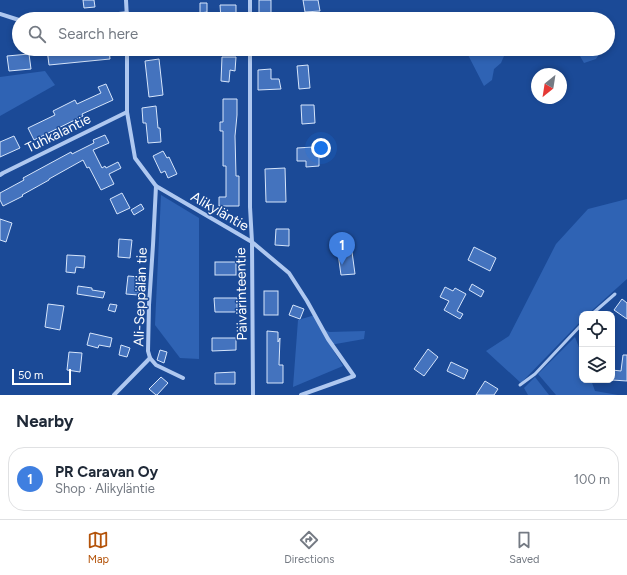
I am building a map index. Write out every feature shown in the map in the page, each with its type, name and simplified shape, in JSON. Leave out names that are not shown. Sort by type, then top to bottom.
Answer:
[{"type":"street","points":[[126,0],[127,12]]},
{"type":"street","points":[[250,0],[250,12]]},
{"type":"street","points":[[0,14],[12,18]]},
{"type":"street","name":"Alikyläntie","points":[[127,56],[127,112],[135,158],[156,186],[252,242],[289,273],[307,301],[328,339],[354,376],[301,395]]},
{"type":"street","name":"Päivärinteentie","points":[[250,56],[250,207],[252,242],[253,395]]},
{"type":"street","name":"Tuhkalantie","points":[[0,175],[3,172],[127,112]]},
{"type":"street","name":"Ali-Seppälän tie","points":[[114,395],[150,358],[148,351],[149,305],[156,186]]},
{"type":"street","points":[[150,358],[156,365],[183,378]]},
{"type":"lane","points":[[595,311],[615,294]]},
{"type":"lane","points":[[520,385],[535,374],[579,327]]},
{"type":"shaded area","points":[[469,56],[504,56],[501,63],[494,69],[492,80],[484,86]]},
{"type":"shaded area","points":[[580,56],[598,56],[596,59],[584,63]]},
{"type":"shaded area","points":[[45,71],[55,85],[0,116],[0,77]]},
{"type":"shaded area","points":[[161,195],[199,218],[199,359],[180,358],[155,325]]},
{"type":"shaded area","points":[[627,199],[627,279],[591,311],[579,311],[579,323],[521,383],[486,351],[509,336],[556,244],[588,209]]},
{"type":"shaded area","points":[[315,315],[322,328],[329,332],[365,331],[364,339],[330,345],[343,366],[293,387],[298,320]]},
{"type":"shaded area","points":[[575,337],[579,347],[579,383],[592,383],[595,391],[618,395],[556,395],[538,374]]},
{"type":"shaded area","points":[[535,377],[549,395],[528,395],[524,388]]},
{"type":"building","points":[[83,0],[94,0],[95,7],[84,8]]},
{"type":"building","points":[[259,0],[271,0],[271,12],[259,12]]},
{"type":"building","points":[[303,0],[318,0],[320,11],[305,12]]},
{"type":"building","points":[[200,3],[207,3],[207,12],[200,12]]},
{"type":"building","points":[[220,5],[236,5],[236,12],[220,12]]},
{"type":"building","points":[[7,56],[29,56],[31,69],[9,71]]},
{"type":"building","points":[[48,56],[110,56],[110,59],[49,65]]},
{"type":"building","points":[[222,57],[236,57],[235,71],[230,70],[229,82],[221,81]]},
{"type":"building","points":[[159,59],[163,95],[149,97],[145,61]]},
{"type":"building","points":[[308,65],[310,88],[299,89],[297,66]]},
{"type":"building","points":[[271,69],[271,79],[279,79],[281,89],[258,90],[258,70]]},
{"type":"building","points":[[106,84],[113,100],[82,114],[83,116],[34,140],[28,128],[55,115],[53,111],[75,100],[77,104],[101,93],[98,87]]},
{"type":"building","points":[[223,99],[237,99],[235,136],[236,176],[239,176],[239,206],[219,206],[219,197],[226,197],[226,166],[223,166],[223,131],[220,131],[220,122],[223,122]]},
{"type":"building","points":[[301,105],[314,105],[315,123],[302,124]]},
{"type":"building","points":[[156,106],[161,142],[148,143],[146,123],[143,123],[142,108]]},
{"type":"building","points":[[105,135],[109,143],[93,150],[102,168],[105,166],[106,168],[118,162],[121,168],[109,174],[114,184],[101,190],[89,167],[87,168],[83,160],[22,195],[23,196],[3,206],[0,200],[0,193],[24,180],[23,178],[71,152],[72,154],[94,143],[93,140]]},
{"type":"building","points":[[14,136],[20,148],[0,157],[0,142]]},
{"type":"building","points":[[314,147],[315,156],[319,156],[319,166],[306,167],[306,161],[297,161],[297,148]]},
{"type":"building","points":[[163,151],[167,158],[169,157],[177,174],[168,178],[165,171],[161,173],[153,156]]},
{"type":"building","points":[[285,168],[286,202],[266,202],[265,169]]},
{"type":"building","points":[[122,193],[130,208],[117,214],[110,199]]},
{"type":"building","points":[[141,204],[144,209],[134,215],[131,210]]},
{"type":"building","points":[[0,219],[12,223],[6,242],[0,240]]},
{"type":"building","points":[[276,229],[289,229],[289,246],[275,245]]},
{"type":"building","points":[[350,237],[355,274],[341,275],[336,239]]},
{"type":"building","points":[[119,239],[132,240],[130,258],[118,257]]},
{"type":"building","points":[[474,247],[496,258],[490,271],[468,260]]},
{"type":"building","points":[[67,255],[85,256],[84,268],[76,267],[75,273],[66,272]]},
{"type":"building","points":[[215,262],[236,262],[236,275],[215,275]]},
{"type":"building","points":[[128,276],[140,277],[138,295],[126,294]]},
{"type":"building","points":[[472,284],[484,291],[481,297],[469,290]]},
{"type":"building","points":[[78,286],[105,292],[103,298],[77,294]]},
{"type":"building","points":[[445,287],[453,291],[455,288],[466,294],[457,311],[463,314],[460,319],[444,310],[449,301],[440,297]]},
{"type":"building","points":[[264,291],[278,291],[278,315],[264,315]]},
{"type":"building","points":[[214,298],[237,298],[237,312],[215,312]]},
{"type":"building","points":[[622,299],[627,303],[627,319],[614,310]]},
{"type":"building","points":[[48,304],[64,306],[60,330],[45,327]]},
{"type":"building","points":[[110,304],[117,305],[115,312],[108,310]]},
{"type":"building","points":[[293,305],[304,309],[300,319],[289,315]]},
{"type":"building","points":[[267,331],[278,332],[278,342],[280,338],[279,365],[283,365],[283,383],[267,383]]},
{"type":"building","points":[[90,333],[112,338],[110,347],[99,345],[98,348],[87,345]]},
{"type":"building","points":[[212,338],[236,338],[236,350],[212,351]]},
{"type":"building","points":[[121,345],[130,348],[127,357],[119,355]]},
{"type":"building","points":[[428,349],[438,357],[424,376],[414,369]]},
{"type":"building","points":[[160,350],[167,352],[164,363],[157,360]]},
{"type":"building","points":[[69,352],[82,353],[80,372],[67,370]]},
{"type":"building","points":[[623,355],[627,355],[627,381],[615,380],[615,370],[621,371]]},
{"type":"building","points":[[451,362],[468,370],[464,379],[447,371]]},
{"type":"building","points":[[235,372],[235,384],[215,384],[215,373]]},
{"type":"building","points":[[161,377],[168,383],[156,395],[149,389]]},
{"type":"building","points":[[485,381],[498,389],[494,395],[476,395]]},
{"type":"place","name":"PR Caravan Oy","points":[[342,265]]}]
